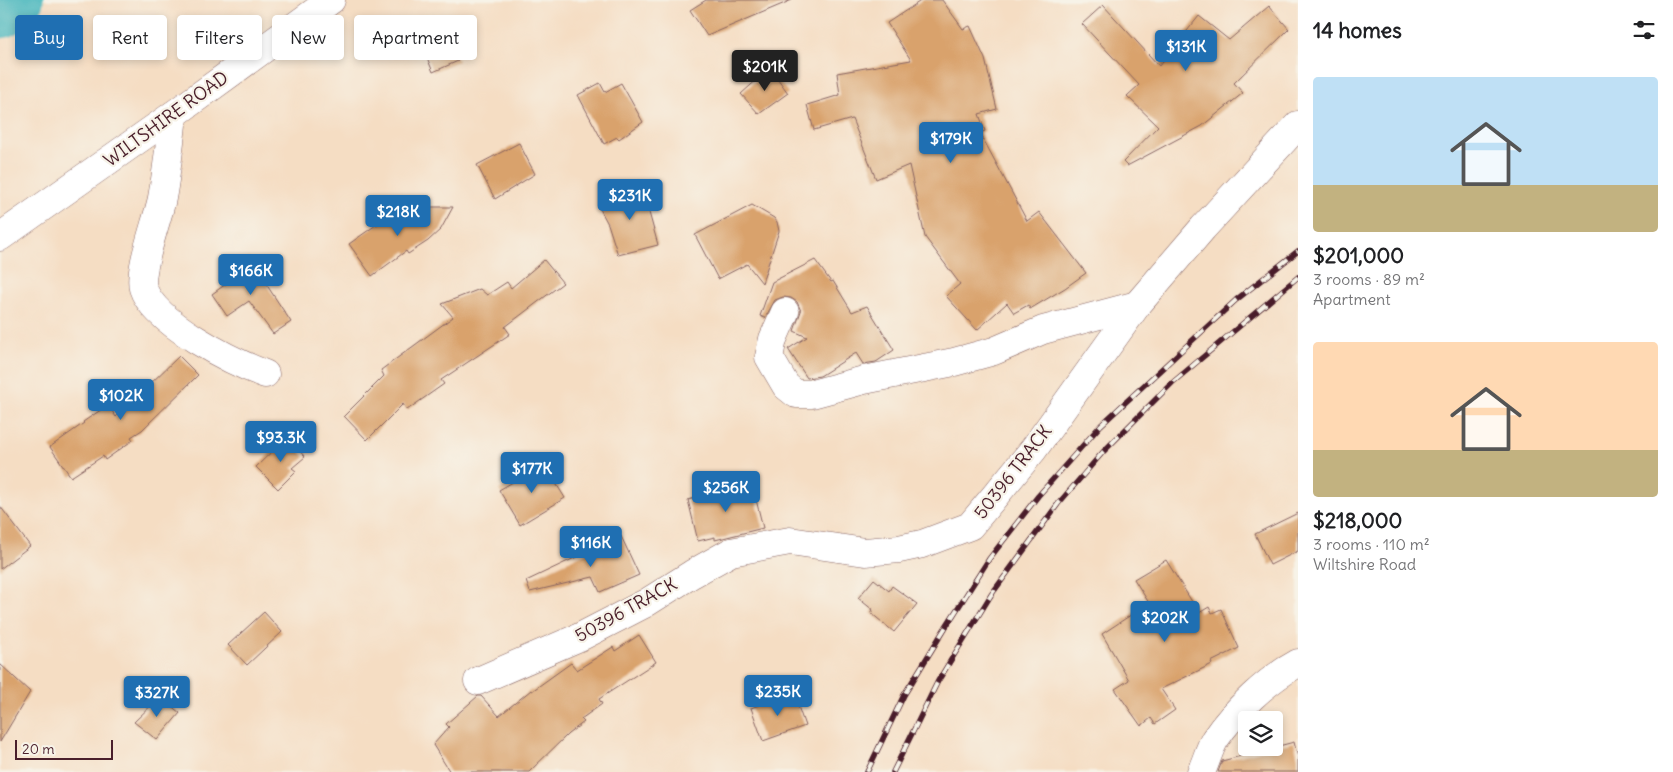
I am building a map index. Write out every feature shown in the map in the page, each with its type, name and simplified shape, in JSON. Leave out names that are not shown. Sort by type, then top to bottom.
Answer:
[{"type":"street","name":"WILTSHIRE ROAD","points":[[0,237],[173,115],[331,0]]},
{"type":"street","points":[[173,115],[161,200],[144,263],[142,286],[150,302],[173,322],[212,350],[265,374]]},
{"type":"street","name":"50396 TRACK","points":[[478,681],[582,636],[646,603],[732,552],[790,541],[865,552],[899,549],[922,544],[970,526],[1033,450],[1137,305],[1203,228],[1298,125]]},
{"type":"street","points":[[785,312],[773,339],[769,357],[786,386],[796,394],[812,394],[864,380],[954,362],[994,351],[1043,330],[1137,305]]},
{"type":"street","points":[[1201,772],[1214,740],[1243,706],[1280,673],[1298,663]]},
{"type":"building","points":[[706,0],[792,0],[707,36],[690,10]]},
{"type":"building","points":[[922,0],[942,0],[963,29],[970,26],[985,59],[997,109],[979,114],[985,131],[980,133],[1027,221],[1039,212],[1086,273],[1030,309],[1028,305],[1014,313],[1007,303],[977,330],[946,296],[960,284],[925,237],[909,165],[876,179],[852,119],[814,130],[807,105],[840,95],[837,73],[911,60],[887,23]]},
{"type":"building","points":[[1103,5],[1159,66],[1199,16],[1229,40],[1269,6],[1289,29],[1234,83],[1243,93],[1202,126],[1127,166],[1123,162],[1158,126],[1127,96],[1139,85],[1082,24]]},
{"type":"building","points":[[428,60],[458,60],[458,61],[433,72]]},
{"type":"building","points":[[770,68],[788,93],[759,114],[741,94]]},
{"type":"building","points":[[600,83],[605,92],[621,83],[643,122],[619,139],[617,137],[604,144],[578,95]]},
{"type":"building","points":[[519,143],[535,174],[495,199],[477,165]]},
{"type":"building","points":[[640,180],[658,245],[618,255],[608,224],[599,207]]},
{"type":"building","points":[[752,205],[774,218],[779,231],[762,283],[747,264],[718,279],[695,235]]},
{"type":"building","points":[[428,207],[453,207],[441,229],[428,241],[408,254],[406,251],[372,276],[349,244],[393,213],[401,224]]},
{"type":"building","points":[[249,258],[291,322],[273,334],[249,301],[227,316],[212,294],[233,279],[228,272]]},
{"type":"building","points":[[544,260],[563,283],[505,327],[510,334],[441,380],[444,384],[407,410],[403,404],[367,440],[344,416],[384,376],[381,370],[453,317],[442,304],[480,289],[487,295],[507,282],[511,288]]},
{"type":"building","points":[[815,260],[831,282],[833,281],[852,312],[867,306],[894,350],[876,362],[863,364],[856,353],[820,376],[807,378],[788,349],[807,337],[794,331],[801,311],[797,302],[791,298],[783,297],[775,300],[765,318],[760,316],[772,282]]},
{"type":"building","points":[[179,356],[198,375],[142,430],[131,437],[133,440],[105,460],[103,456],[71,477],[50,447],[108,405],[116,417]]},
{"type":"building","points":[[287,437],[305,457],[292,468],[296,471],[278,489],[256,467]]},
{"type":"building","points":[[544,464],[565,498],[520,525],[499,490]]},
{"type":"building","points":[[752,483],[763,528],[715,540],[715,537],[698,541],[688,500]]},
{"type":"building","points":[[0,506],[30,546],[0,569]]},
{"type":"building","points":[[1298,513],[1298,551],[1270,565],[1255,534]]},
{"type":"building","points":[[621,536],[639,575],[600,592],[593,577],[530,592],[526,581]]},
{"type":"building","points":[[1166,560],[1199,613],[1209,607],[1212,613],[1221,609],[1239,648],[1211,662],[1212,664],[1161,689],[1175,710],[1155,724],[1151,718],[1141,726],[1115,689],[1129,680],[1102,634],[1149,603],[1134,579]]},
{"type":"building","points":[[874,579],[889,591],[892,586],[917,604],[894,632],[871,613],[873,610],[858,598]]},
{"type":"building","points":[[264,612],[282,632],[247,665],[228,645]]},
{"type":"building","points":[[639,635],[656,662],[599,699],[602,704],[581,719],[584,722],[568,734],[529,772],[450,772],[433,745],[449,727],[446,724],[478,696],[481,696],[499,716],[531,690],[571,663],[577,670],[613,647],[615,651]]},
{"type":"building","points":[[0,664],[30,692],[0,742]]},
{"type":"building","points":[[793,692],[805,726],[763,741],[751,708]]},
{"type":"building","points":[[160,697],[180,713],[157,740],[134,722]]},
{"type":"building","points":[[1294,742],[1298,758],[1298,772],[1218,772],[1222,761],[1241,756],[1283,756],[1283,745]]},
{"type":"waterway","points":[[0,9],[14,0]]},
{"type":"railway","points":[[867,772],[904,695],[947,625],[989,559],[1038,496],[1101,425],[1236,300],[1298,251]]},
{"type":"railway","points":[[893,772],[938,681],[991,595],[1058,504],[1103,452],[1172,383],[1298,277]]}]
